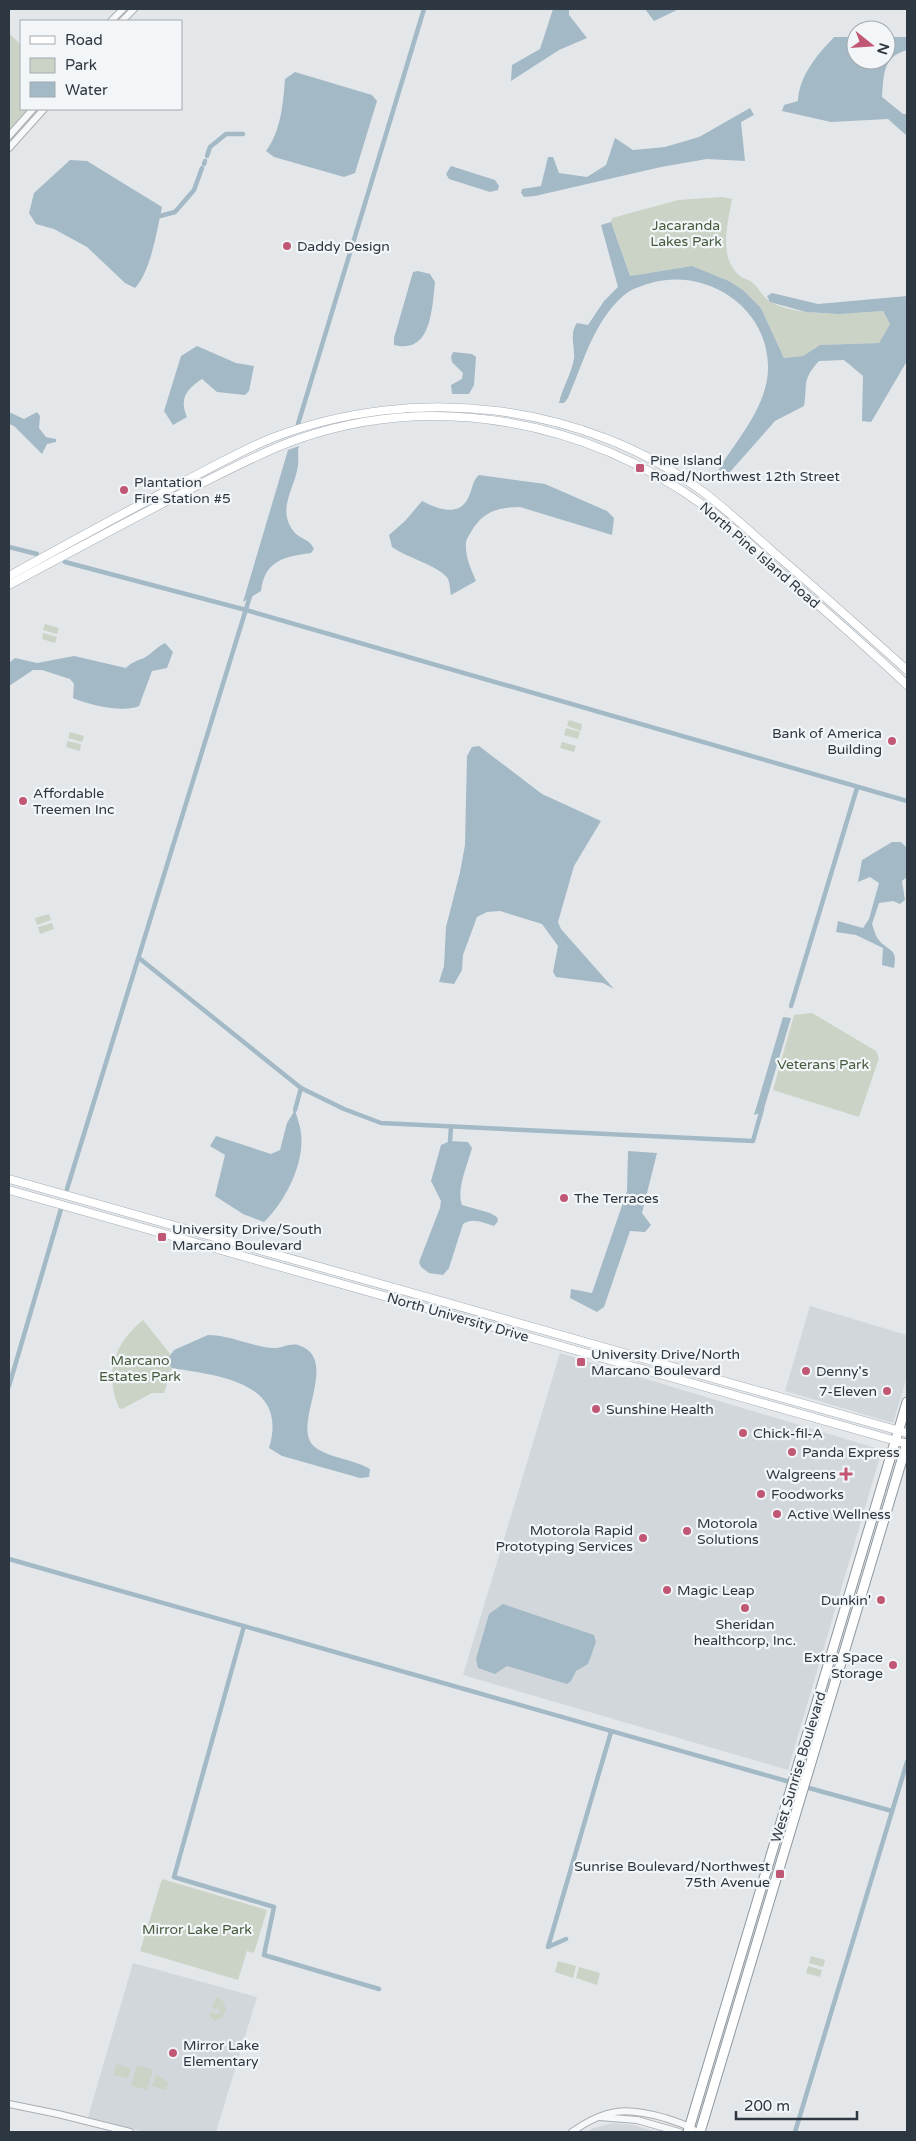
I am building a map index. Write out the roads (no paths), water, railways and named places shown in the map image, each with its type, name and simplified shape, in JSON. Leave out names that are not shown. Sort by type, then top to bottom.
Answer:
[{"type":"highway","name":"West Sunrise Boulevard","points":[[694,2131],[766,1873],[895,1441],[903,1432],[907,1402]]},
{"type":"highway","name":"West Sunrise Boulevard","points":[[694,2131],[773,1891],[907,1444]]},
{"type":"highway","points":[[766,1873],[773,1891]]},
{"type":"main road","name":"North Pine Island Road","points":[[9,576],[103,523],[237,455],[288,433],[332,419],[366,412],[400,408],[482,408],[546,419],[586,431],[636,452],[660,465],[717,504],[907,670]]},
{"type":"main road","name":"North Pine Island Road","points":[[9,585],[241,463],[300,439],[336,428],[405,417],[451,416],[481,418],[549,430],[613,453],[655,474],[704,505],[907,685]]},
{"type":"main road","name":"North University Drive","points":[[9,1179],[903,1432]]},
{"type":"main road","name":"North University Drive","points":[[9,1190],[907,1444]]},
{"type":"main road","points":[[138,1226],[143,1224],[193,1237],[209,1235]]},
{"type":"main road","points":[[203,1244],[212,1242],[256,1248]]},
{"type":"main road","points":[[305,1273],[313,1265]]},
{"type":"main road","points":[[650,1372],[674,1368]]},
{"type":"main road","points":[[766,1404],[778,1398]]},
{"type":"main road","points":[[777,1408],[781,1403],[794,1402]]},
{"type":"street","points":[[112,20],[123,9]]},
{"type":"street","points":[[123,20],[134,9]]},
{"type":"street","points":[[9,136],[32,110]]},
{"type":"street","points":[[9,148],[43,110]]},
{"type":"street","points":[[9,2100],[20,2102],[25,2107]]},
{"type":"street","points":[[9,2104],[130,2132]]},
{"type":"street","points":[[572,2132],[605,2113],[638,2111],[694,2131]]},
{"type":"street","points":[[598,2117],[637,2120],[679,2132]]},
{"type":"water","points":[[553,9],[569,9],[569,15],[587,38],[559,50],[511,81],[512,65],[540,49]]},
{"type":"water","points":[[645,9],[679,9],[654,21]]},
{"type":"water","points":[[834,37],[846,37],[846,70],[885,70],[882,97],[903,114],[907,114],[907,136],[888,119],[831,122],[782,111],[784,105],[798,101],[805,75],[821,51]]},
{"type":"water","points":[[896,37],[907,37],[907,50],[896,55]]},
{"type":"water","points":[[295,72],[372,95],[377,101],[355,173],[344,177],[274,157],[266,151],[278,126],[285,79]]},
{"type":"water","points":[[750,108],[754,115],[741,122],[745,161],[707,159],[661,167],[535,196],[524,197],[521,193],[522,189],[541,186],[548,157],[553,157],[559,173],[587,177],[606,165],[615,138],[633,150],[665,147],[699,137]]},
{"type":"water","points":[[70,160],[87,161],[162,207],[149,261],[141,281],[135,288],[125,283],[87,247],[54,229],[36,224],[29,213],[34,193]]},
{"type":"water","points":[[451,166],[495,180],[499,186],[498,190],[490,192],[449,179],[446,174]]},
{"type":"water","points":[[611,222],[630,276],[692,266],[729,281],[743,290],[761,308],[784,358],[803,356],[820,345],[879,343],[890,324],[883,311],[839,314],[806,312],[770,302],[767,296],[772,293],[818,304],[907,296],[907,361],[871,422],[862,421],[863,376],[844,360],[819,361],[807,378],[804,406],[775,421],[725,476],[718,472],[752,420],[764,394],[768,366],[765,345],[757,326],[746,310],[731,297],[714,287],[694,281],[674,279],[642,286],[623,296],[604,318],[597,330],[568,398],[564,403],[559,403],[573,364],[573,331],[577,323],[588,325],[604,301],[618,287],[601,225]]},
{"type":"water","points":[[418,271],[430,274],[435,282],[428,327],[416,343],[407,346],[394,345],[394,338],[413,272]]},
{"type":"water","points":[[197,346],[236,363],[254,366],[249,391],[245,395],[217,392],[202,379],[192,386],[184,399],[187,417],[173,425],[164,411],[181,356]]},
{"type":"water","points":[[453,352],[472,354],[476,357],[474,385],[469,394],[452,394],[451,385],[462,379],[463,373],[452,362]]},
{"type":"water","points":[[9,412],[24,419],[37,412],[40,416],[39,428],[46,437],[56,439],[56,442],[47,444],[42,454],[14,426],[9,424]]},
{"type":"water","points":[[299,446],[298,465],[288,499],[287,515],[289,524],[294,532],[310,543],[314,549],[311,553],[292,556],[271,566],[263,581],[261,591],[243,602],[288,450]]},
{"type":"water","points":[[479,475],[545,484],[607,511],[614,518],[612,535],[520,507],[505,508],[491,512],[475,525],[466,542],[467,558],[476,581],[451,595],[449,581],[444,574],[392,547],[389,535],[405,521],[422,501],[448,510],[460,507],[465,503]]},
{"type":"water","points":[[165,643],[173,652],[167,668],[152,671],[139,706],[132,708],[106,707],[73,698],[74,684],[70,679],[42,670],[33,670],[9,686],[9,663],[15,658],[37,663],[74,656],[126,668]]},
{"type":"water","points":[[479,746],[542,794],[601,821],[574,866],[558,922],[561,929],[614,989],[603,983],[556,977],[553,972],[558,946],[542,924],[500,911],[487,912],[477,917],[463,955],[462,970],[454,984],[439,982],[444,966],[446,927],[465,845],[467,756],[472,747]]},
{"type":"water","points":[[892,842],[901,842],[907,848],[907,877],[902,881],[905,900],[900,904],[893,901],[879,903],[872,924],[878,939],[894,953],[894,968],[882,965],[883,948],[856,935],[836,932],[838,921],[863,928],[869,919],[879,883],[870,877],[858,882],[862,860]]},
{"type":"water","points":[[783,1017],[791,1018],[763,1112],[754,1115]]},
{"type":"water","points":[[295,1110],[301,1133],[300,1157],[292,1181],[272,1214],[264,1222],[243,1214],[215,1196],[225,1155],[210,1146],[216,1136],[271,1154],[280,1150],[287,1123]]},
{"type":"water","points":[[450,1141],[468,1142],[472,1148],[461,1184],[462,1205],[490,1213],[497,1217],[498,1221],[494,1226],[475,1221],[463,1224],[449,1268],[443,1275],[429,1273],[421,1267],[419,1262],[440,1208],[441,1201],[431,1181],[441,1145]]},
{"type":"water","points":[[628,1151],[657,1153],[642,1213],[651,1225],[645,1232],[630,1231],[604,1307],[597,1312],[570,1298],[571,1289],[592,1293],[627,1191]]},
{"type":"water","points":[[208,1335],[216,1335],[272,1348],[298,1345],[310,1352],[316,1362],[314,1390],[308,1419],[308,1432],[311,1443],[322,1452],[370,1469],[369,1477],[360,1478],[282,1456],[269,1448],[273,1426],[269,1409],[260,1396],[246,1386],[229,1379],[172,1368],[167,1360],[174,1350]]},
{"type":"water","points":[[503,1604],[594,1635],[596,1642],[588,1664],[576,1671],[571,1681],[567,1684],[507,1666],[495,1674],[478,1668],[476,1659],[489,1614]]},
{"type":"waterway","points":[[298,424],[424,9]]},
{"type":"waterway","points":[[207,156],[210,147],[226,134],[243,134]]},
{"type":"waterway","points":[[160,216],[175,212],[194,190],[202,168]]},
{"type":"waterway","points":[[9,547],[37,554]]},
{"type":"waterway","points":[[65,562],[246,610],[907,801]]},
{"type":"waterway","points":[[67,1189],[251,593]]},
{"type":"waterway","points":[[791,1006],[857,788]]},
{"type":"waterway","points":[[139,958],[301,1088],[344,1109],[381,1123],[753,1141],[762,1109]]},
{"type":"waterway","points":[[295,1110],[301,1088]]},
{"type":"waterway","points":[[450,1141],[451,1127]]},
{"type":"waterway","points":[[9,1386],[61,1209]]},
{"type":"waterway","points":[[9,1559],[790,1782]]},
{"type":"waterway","points":[[244,1626],[174,1877],[274,1907],[264,1955],[379,1989]]},
{"type":"waterway","points":[[566,1939],[548,1947],[611,1732]]},
{"type":"waterway","points":[[795,2132],[907,1762]]},
{"type":"waterway","points":[[809,1788],[892,1811]]},
{"type":"place","name":"Daddy Design","points":[[287,246]]},
{"type":"place","name":"Pine Island Road/Northwest 12th Street","points":[[640,468]]},
{"type":"place","name":"Plantation Fire Station #5","points":[[124,490]]},
{"type":"place","name":"Bank of America Building","points":[[892,741]]},
{"type":"place","name":"Affordable Treemen Inc","points":[[23,801]]},
{"type":"place","name":"The Terraces","points":[[564,1198]]},
{"type":"place","name":"University Drive/South Marcano Boulevard","points":[[162,1237]]},
{"type":"place","name":"University Drive/North Marcano Boulevard","points":[[581,1362]]},
{"type":"place","name":"Denny's","points":[[806,1371]]},
{"type":"place","name":"7-Eleven","points":[[887,1391]]},
{"type":"place","name":"Sunshine Health","points":[[596,1409]]},
{"type":"place","name":"Chick-fil-A","points":[[743,1433]]},
{"type":"place","name":"Panda Express","points":[[792,1452]]},
{"type":"place","name":"Walgreens","points":[[846,1474]]},
{"type":"place","name":"Foodworks","points":[[761,1494]]},
{"type":"place","name":"Active Wellness","points":[[777,1514]]},
{"type":"place","name":"Motorola Solutions","points":[[687,1531]]},
{"type":"place","name":"Motorola Rapid Prototyping Services","points":[[643,1538]]},
{"type":"place","name":"Magic Leap","points":[[667,1590]]},
{"type":"place","name":"Dunkin'","points":[[881,1600]]},
{"type":"place","name":"Sheridan healthcorp, Inc.","points":[[745,1608]]},
{"type":"place","name":"Extra Space Storage","points":[[893,1665]]},
{"type":"place","name":"Sunrise Boulevard/Northwest 75th Avenue","points":[[780,1874]]},
{"type":"place","name":"Mirror Lake Elementary","points":[[173,2053]]},
{"type":"park label","name":"Jacaranda Lakes Park","points":[[686,234]]},
{"type":"park label","name":"Veterans Park","points":[[823,1064]]},
{"type":"park label","name":"Marcano Estates Park","points":[[140,1368]]},
{"type":"park label","name":"Mirror Lake Park","points":[[197,1929]]}]
